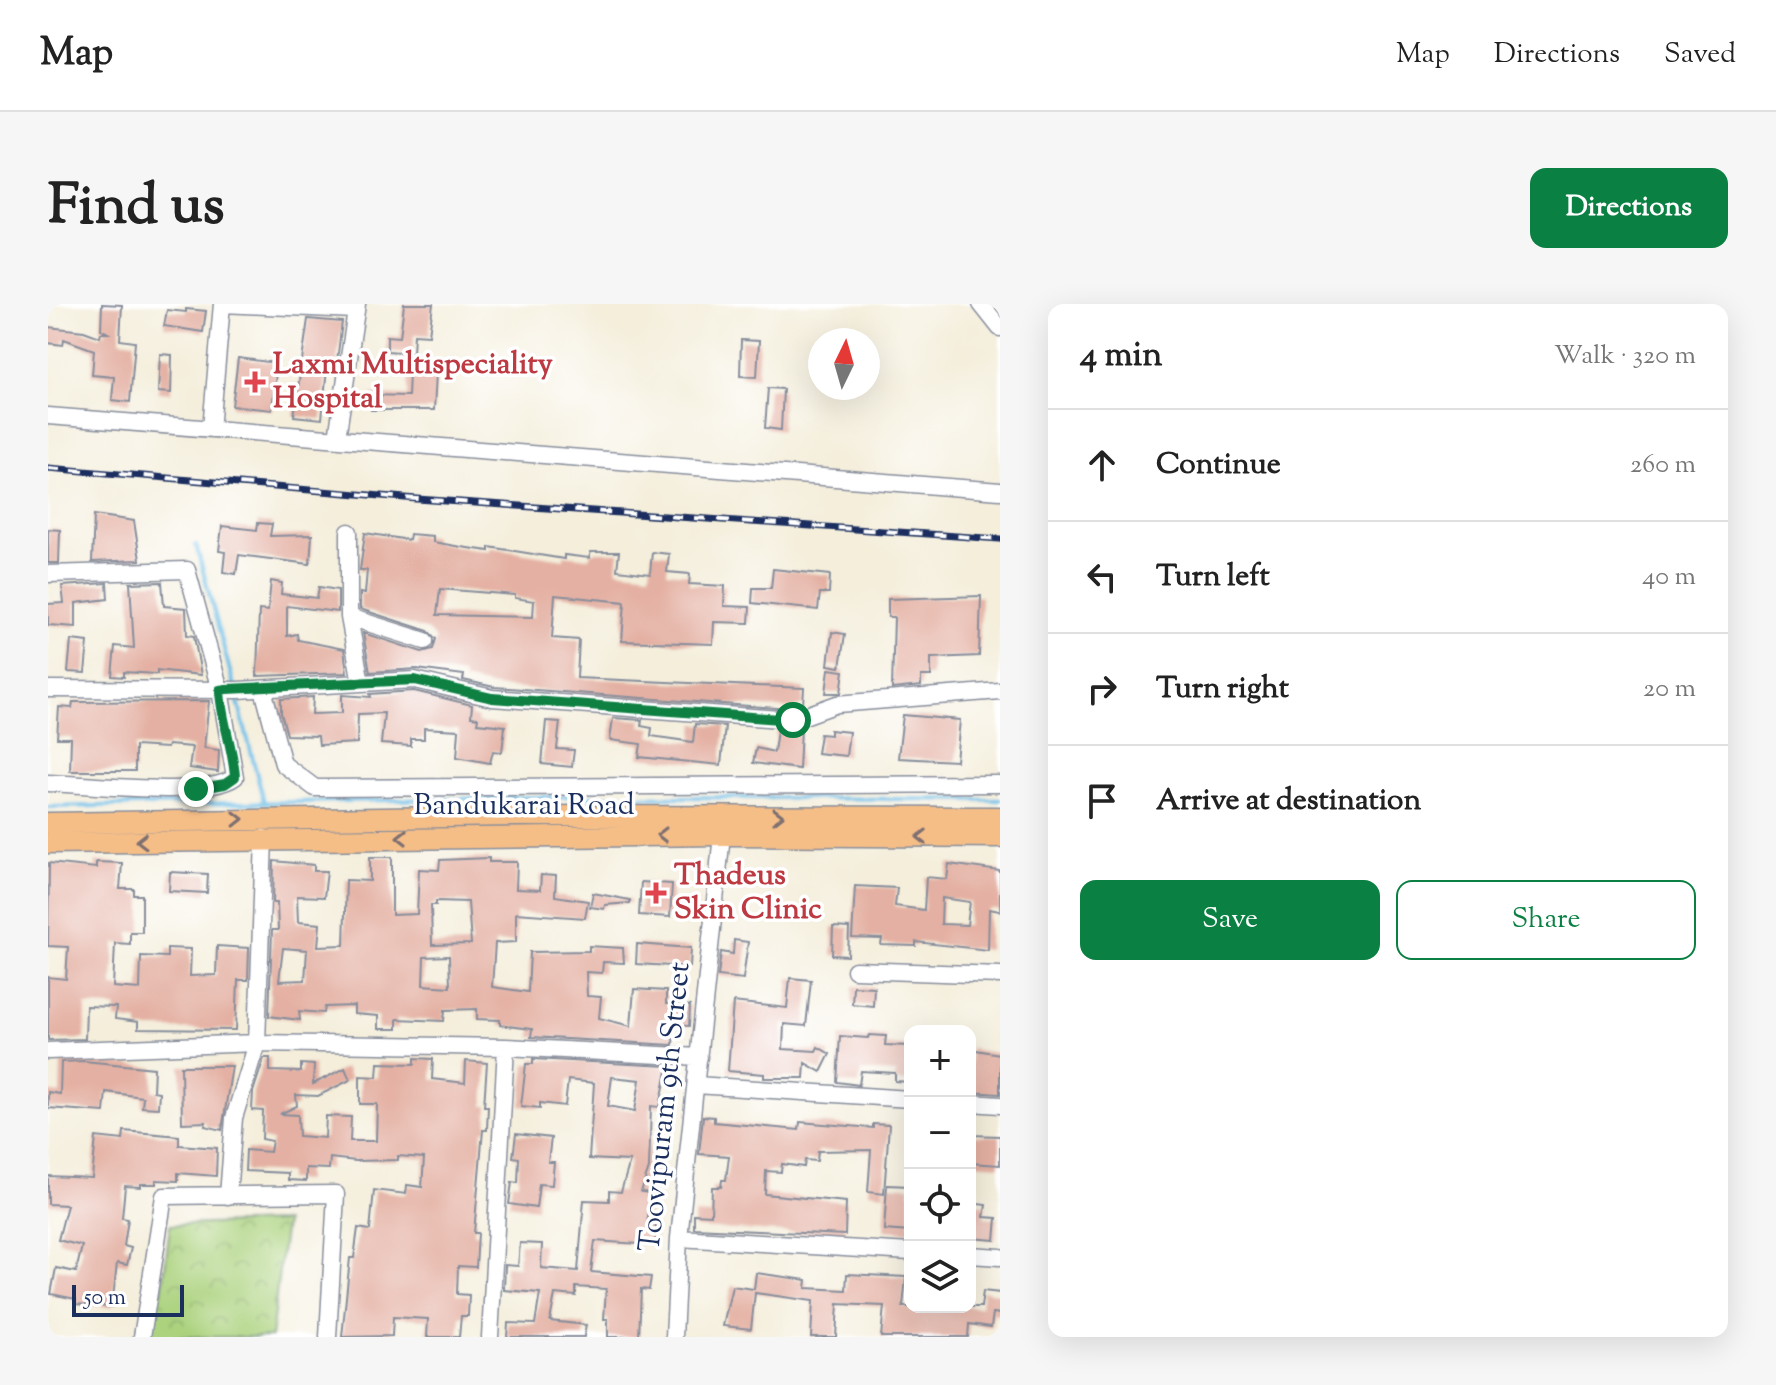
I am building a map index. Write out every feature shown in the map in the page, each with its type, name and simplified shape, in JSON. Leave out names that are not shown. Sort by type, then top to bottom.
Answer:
[{"type":"main road","name":"Bandukarai Road","points":[[48,823],[516,816],[1000,817]]},
{"type":"main road","name":"Bandukarai Road","points":[[48,843],[264,838],[722,835],[1000,837]]},
{"type":"street","points":[[211,429],[222,304],[356,307],[337,438]]},
{"type":"street","points":[[981,304],[1000,328]]},
{"type":"street","points":[[48,416],[1000,491]]},
{"type":"street","points":[[349,532],[349,617],[361,683]]},
{"type":"street","points":[[48,574],[187,570],[228,689],[235,777],[225,784],[196,789],[48,783]]},
{"type":"street","points":[[349,617],[425,641]]},
{"type":"street","points":[[48,689],[263,689],[415,680],[492,698],[793,720],[837,704],[1000,691]]},
{"type":"street","points":[[263,689],[283,764],[315,788],[1000,784]]},
{"type":"street","name":"Toovipuram 9th Street","points":[[674,1337],[679,1238],[722,835]]},
{"type":"street","points":[[228,1196],[234,1118],[257,1043],[264,838]]},
{"type":"street","points":[[855,970],[1000,975]]},
{"type":"street","points":[[48,1051],[257,1043],[506,1047],[699,1057]]},
{"type":"street","points":[[490,1337],[506,1047]]},
{"type":"street","points":[[696,1085],[904,1099]]},
{"type":"street","points":[[976,1103],[1000,1105]]},
{"type":"street","points":[[142,1337],[164,1196],[336,1194],[328,1337]]},
{"type":"street","points":[[679,1238],[904,1252]]},
{"type":"street","points":[[976,1255],[1000,1257]]},
{"type":"green space","points":[[285,1222],[271,1337],[147,1337],[153,1297],[162,1292],[170,1225]]},
{"type":"building","points":[[102,304],[122,305],[120,340],[135,342],[130,402],[112,400],[114,377],[92,375],[94,350],[64,339],[63,345],[48,343],[48,327],[84,331],[100,337],[101,333],[108,333],[101,329]]},
{"type":"building","points":[[404,304],[433,304],[429,335],[414,334],[413,353],[387,351],[387,336],[400,337]]},
{"type":"building","points":[[186,309],[206,311],[203,332],[164,326],[167,310],[186,312]]},
{"type":"building","points":[[308,319],[342,322],[336,369],[327,368],[322,419],[294,416]]},
{"type":"building","points":[[741,340],[759,341],[757,377],[740,376]]},
{"type":"building","points":[[160,354],[172,355],[171,393],[158,392]]},
{"type":"building","points":[[238,358],[277,363],[272,410],[232,406]]},
{"type":"building","points":[[409,372],[436,373],[434,410],[371,410],[371,395],[408,396]]},
{"type":"building","points":[[768,388],[783,389],[781,430],[765,428]]},
{"type":"building","points":[[94,515],[134,521],[140,560],[92,562]]},
{"type":"building","points":[[258,523],[272,524],[270,536],[312,535],[310,564],[239,555],[236,574],[223,572],[225,552],[219,551],[222,526],[257,530]]},
{"type":"building","points":[[48,529],[60,530],[59,563],[48,563]]},
{"type":"building","points":[[365,533],[409,540],[410,534],[433,536],[433,542],[461,547],[489,551],[489,547],[564,559],[564,555],[589,558],[591,552],[619,552],[617,570],[650,574],[652,552],[669,554],[667,572],[690,574],[689,584],[725,586],[724,606],[750,607],[749,623],[714,622],[713,644],[622,641],[625,602],[555,595],[552,638],[579,640],[577,678],[804,688],[803,705],[791,709],[494,687],[463,680],[464,675],[417,669],[370,672],[363,633],[422,652],[433,649],[436,639],[428,631],[360,609],[360,593],[365,594],[367,570],[360,570]],"holes":[[[440,589],[515,595],[515,598],[534,601],[533,617],[437,615]]]},
{"type":"building","points":[[773,569],[830,575],[829,593],[820,593],[818,610],[752,603],[753,588],[771,588]]},
{"type":"building","points":[[271,581],[282,583],[281,594],[317,598],[319,587],[338,590],[338,612],[287,606],[287,636],[297,634],[298,640],[344,649],[347,673],[257,676],[259,610],[268,611]]},
{"type":"building","points":[[162,582],[164,606],[186,608],[187,635],[194,636],[201,675],[157,670],[157,674],[124,672],[124,677],[112,676],[115,646],[134,648],[130,583]]},
{"type":"building","points":[[107,583],[108,599],[76,603],[76,627],[48,625],[48,604],[64,603],[62,586]]},
{"type":"building","points":[[981,596],[979,656],[931,658],[931,676],[921,676],[921,686],[892,689],[894,617],[888,617],[888,599]]},
{"type":"building","points":[[832,632],[845,634],[840,667],[828,665]]},
{"type":"building","points":[[71,640],[88,642],[85,673],[68,672]]},
{"type":"building","points":[[829,669],[844,671],[841,693],[826,693]]},
{"type":"building","points":[[414,691],[472,705],[471,717],[478,718],[477,723],[505,726],[502,752],[493,751],[490,763],[457,757],[459,730],[424,728],[424,739],[411,739],[411,746],[381,744],[384,713],[358,714],[357,743],[319,745],[318,736],[287,735],[281,713],[281,699],[313,697],[312,714],[342,713],[342,695],[371,697],[370,694]]},
{"type":"building","points":[[209,701],[204,748],[219,750],[218,772],[189,768],[192,747],[168,745],[167,748],[135,746],[135,771],[70,771],[71,738],[57,738],[59,707],[72,708],[73,702]]},
{"type":"building","points":[[903,715],[960,720],[956,761],[898,758]]},
{"type":"building","points":[[613,718],[642,720],[641,726],[652,728],[651,736],[693,742],[695,724],[725,726],[721,765],[639,757],[641,744],[610,740]]},
{"type":"building","points":[[546,721],[560,722],[557,749],[574,750],[572,767],[542,764]]},
{"type":"building","points":[[801,729],[799,769],[753,763],[756,748],[774,752],[777,730]]},
{"type":"building","points":[[830,730],[849,732],[846,756],[817,753],[820,734],[830,735]]},
{"type":"building","points":[[370,857],[392,857],[392,915],[417,914],[419,869],[439,870],[440,860],[489,858],[489,862],[517,862],[516,889],[540,890],[541,875],[556,876],[555,896],[588,901],[585,918],[516,913],[516,942],[495,943],[492,987],[528,992],[530,952],[589,951],[589,946],[623,948],[624,963],[603,962],[602,973],[586,972],[587,996],[601,997],[599,1018],[631,1026],[634,989],[666,991],[666,1004],[690,1006],[689,1026],[674,1025],[673,1045],[531,1037],[532,1029],[500,1025],[500,1020],[477,1019],[477,1009],[445,1010],[444,1021],[397,1019],[397,1029],[378,1029],[378,1016],[354,1014],[354,1006],[325,1007],[324,1013],[299,1011],[300,1020],[269,1016],[272,930],[278,930],[277,903],[273,903],[274,861],[314,865],[314,871],[327,871],[324,897],[297,896],[298,922],[320,924],[318,946],[344,945],[346,880],[370,881]],"holes":[[[436,901],[468,902],[471,944],[432,945],[431,905],[436,905]],[[283,948],[307,950],[305,980],[279,981]],[[449,956],[450,987],[423,985],[424,957]]]},
{"type":"building","points":[[96,862],[122,863],[120,889],[134,889],[134,895],[142,895],[142,932],[130,932],[130,944],[115,943],[113,987],[140,989],[141,956],[167,957],[167,948],[191,949],[190,976],[216,975],[217,946],[249,948],[248,980],[238,980],[236,1030],[138,1029],[138,1022],[115,1019],[116,1007],[86,1006],[85,1039],[48,1040],[48,977],[66,979],[68,947],[48,946],[49,863],[96,868]]},
{"type":"building","points":[[949,864],[1000,871],[1000,911],[989,909],[988,950],[916,942],[916,946],[881,945],[882,939],[852,938],[855,886],[897,888],[895,906],[924,910],[926,877],[947,879]],"holes":[[[942,898],[970,902],[967,925],[941,924]]]},
{"type":"building","points":[[170,872],[208,874],[207,893],[169,891]]},
{"type":"building","points":[[641,882],[672,884],[670,917],[639,915]]},
{"type":"building","points":[[593,893],[630,900],[630,903],[605,905],[604,909],[590,907]]},
{"type":"building","points":[[833,927],[849,928],[848,956],[832,955]]},
{"type":"building","points":[[734,940],[748,942],[743,979],[718,976],[721,952],[733,954]]},
{"type":"building","points":[[637,944],[691,948],[690,967],[636,964]]},
{"type":"building","points":[[790,978],[811,980],[806,1026],[784,1024],[783,1049],[816,1051],[818,1047],[830,1054],[821,1072],[805,1063],[804,1078],[764,1078],[764,1074],[728,1071],[733,1002],[787,1008]]},
{"type":"building","points":[[853,986],[874,987],[873,1006],[852,1004]]},
{"type":"building","points":[[869,1035],[886,1036],[885,1045],[904,1046],[904,1082],[895,1081],[895,1073],[861,1071],[859,1085],[837,1082],[840,1036],[868,1038]]},
{"type":"building","points":[[976,1050],[1000,1054],[1000,1094],[976,1092]]},
{"type":"building","points":[[264,1058],[270,1058],[270,1071],[301,1072],[301,1064],[314,1065],[313,1084],[345,1068],[350,1080],[318,1096],[296,1095],[297,1106],[280,1114],[298,1115],[299,1136],[325,1138],[326,1116],[351,1117],[350,1141],[376,1141],[377,1104],[360,1104],[360,1076],[377,1077],[378,1063],[415,1064],[415,1058],[433,1059],[432,1079],[465,1083],[466,1061],[487,1063],[484,1106],[488,1106],[487,1130],[483,1130],[474,1233],[478,1233],[476,1267],[458,1266],[457,1294],[469,1295],[468,1316],[461,1316],[459,1337],[427,1337],[428,1319],[393,1317],[392,1336],[342,1337],[350,1258],[354,1258],[358,1228],[370,1230],[374,1190],[406,1194],[407,1185],[422,1187],[424,1158],[398,1156],[398,1160],[356,1161],[330,1158],[329,1169],[306,1168],[306,1181],[288,1180],[288,1173],[245,1171],[246,1150],[270,1152],[272,1141],[262,1139],[263,1111],[252,1110],[253,1092]]},
{"type":"building","points":[[533,1059],[668,1066],[660,1107],[651,1106],[649,1168],[641,1192],[651,1193],[647,1225],[656,1226],[655,1245],[595,1241],[591,1272],[651,1277],[649,1290],[641,1289],[639,1337],[608,1337],[608,1319],[604,1319],[606,1289],[576,1287],[576,1296],[555,1294],[550,1321],[586,1325],[584,1337],[507,1337],[508,1323],[535,1324],[540,1293],[504,1290],[505,1265],[518,1266],[520,1243],[542,1244],[541,1268],[578,1271],[584,1200],[609,1201],[609,1191],[621,1192],[630,1161],[589,1159],[594,1083],[568,1080],[565,1106],[540,1103],[540,1108],[521,1106],[526,1064],[533,1064]],"holes":[[[612,1077],[640,1080],[635,1111],[608,1106]]]},
{"type":"building","points":[[84,1061],[154,1068],[153,1091],[159,1092],[158,1108],[142,1107],[143,1097],[106,1092],[104,1112],[48,1108],[48,1092],[60,1094],[61,1062]]},
{"type":"building","points":[[181,1066],[232,1066],[222,1130],[205,1126],[206,1122],[182,1123]]},
{"type":"building","points":[[703,1116],[714,1117],[714,1122],[799,1130],[800,1122],[873,1128],[873,1124],[889,1125],[884,1194],[868,1192],[871,1150],[818,1151],[817,1161],[805,1160],[804,1167],[782,1164],[781,1172],[766,1171],[765,1194],[846,1202],[845,1235],[694,1228],[694,1214],[711,1215],[712,1187],[721,1187],[722,1180],[726,1180],[729,1156],[699,1154]]},
{"type":"building","points":[[124,1131],[179,1136],[179,1145],[217,1148],[216,1176],[178,1173],[178,1181],[156,1180],[156,1184],[141,1184],[141,1187],[125,1186],[122,1218],[128,1219],[124,1246],[131,1248],[127,1265],[117,1263],[112,1307],[76,1304],[76,1299],[51,1294],[56,1268],[76,1272],[82,1246],[58,1240],[67,1205],[48,1204],[48,1176],[92,1178],[96,1137],[123,1140]]},
{"type":"building","points":[[516,1134],[551,1138],[548,1162],[554,1162],[552,1185],[539,1184],[536,1208],[509,1204],[512,1182],[518,1183],[519,1158],[513,1157]]},
{"type":"building","points":[[976,1135],[1000,1136],[1000,1165],[976,1163]]},
{"type":"building","points":[[887,1185],[904,1186],[904,1232],[884,1230]]},
{"type":"building","points":[[976,1204],[986,1205],[984,1217],[997,1218],[995,1240],[976,1238]]},
{"type":"building","points":[[756,1273],[807,1280],[806,1288],[846,1290],[847,1274],[904,1277],[904,1313],[976,1313],[976,1307],[981,1307],[983,1291],[1000,1293],[1000,1314],[993,1313],[991,1327],[969,1324],[968,1337],[881,1337],[884,1306],[838,1304],[836,1337],[811,1337],[813,1301],[755,1293],[751,1329],[723,1326],[732,1286],[754,1289]]},
{"type":"waterway","points":[[196,545],[234,686]]},
{"type":"waterway","points":[[236,694],[264,802]]},
{"type":"waterway","points":[[48,807],[589,796],[1000,800]]},
{"type":"railway","points":[[48,468],[417,499],[1000,539]]},
{"type":"place","name":"Laxmi Multispeciality Hospital","points":[[255,382]]},
{"type":"place","name":"Thadeus Skin Clinic","points":[[656,893]]},
{"type":"route","points":[[196,789],[225,784],[235,777],[233,752],[221,701],[220,690],[226,689],[415,680],[492,698],[793,720]]}]
